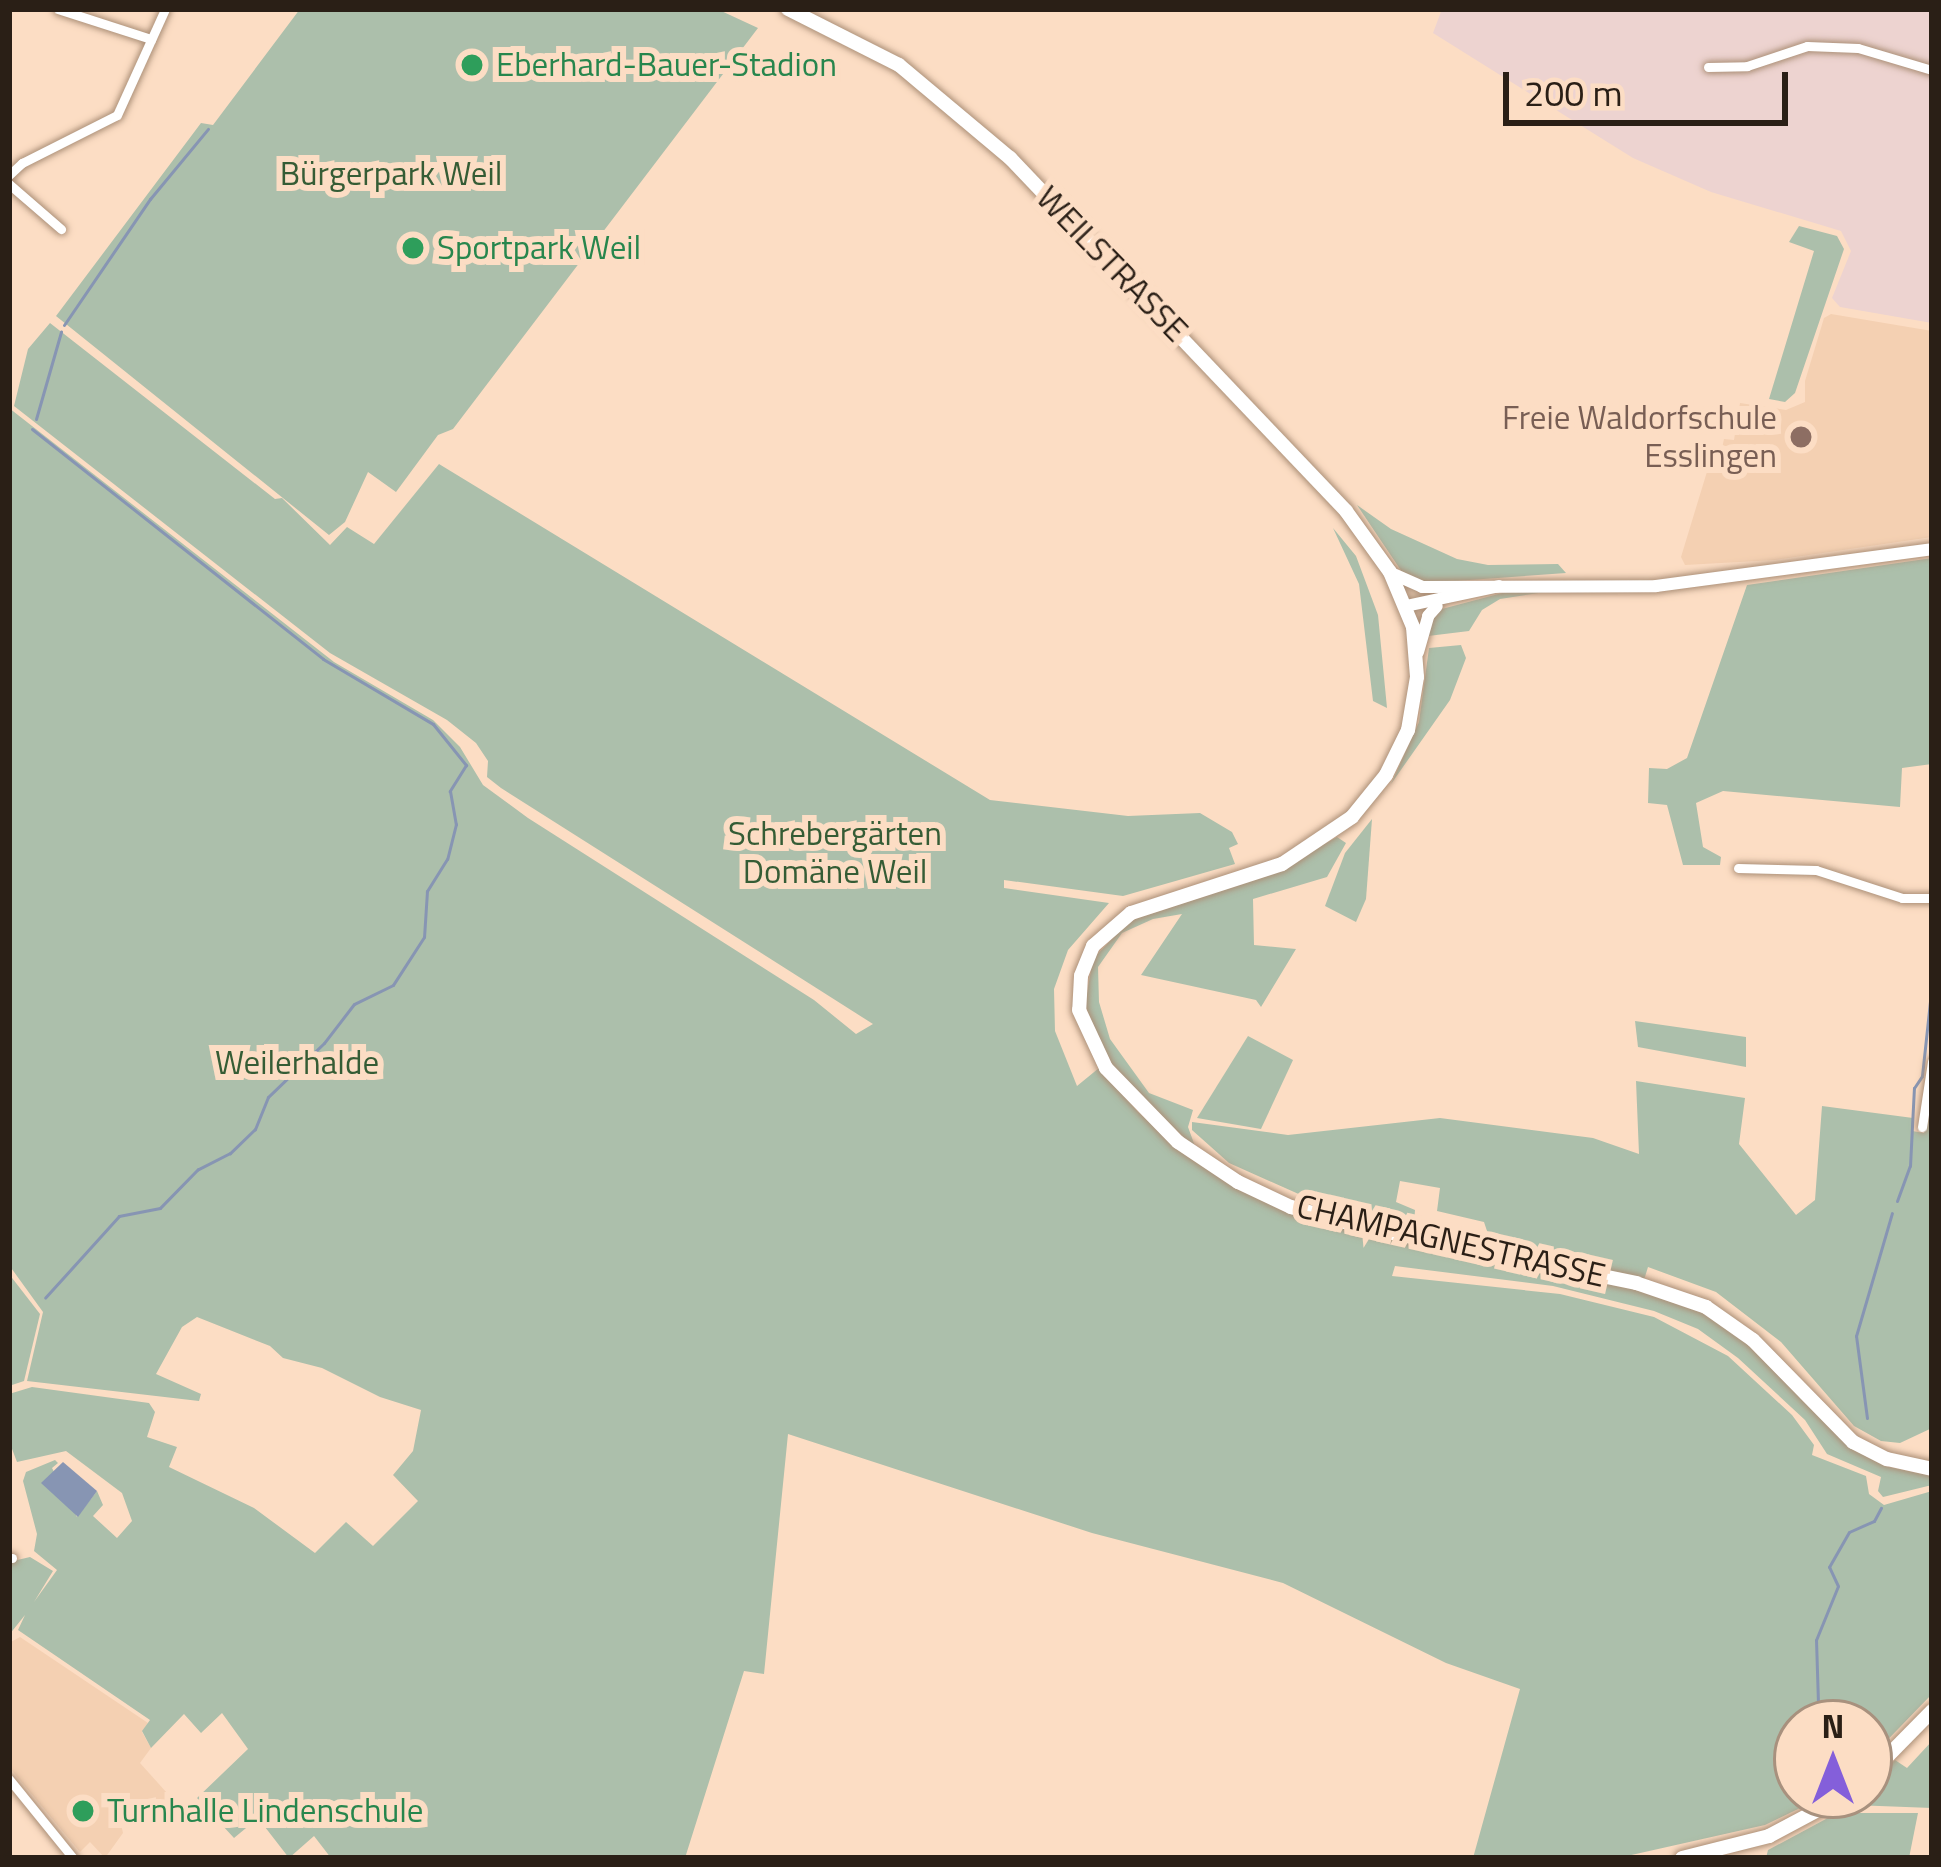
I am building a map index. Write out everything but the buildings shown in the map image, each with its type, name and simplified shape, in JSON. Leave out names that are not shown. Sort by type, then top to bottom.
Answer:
[{"type":"main road","name":"WEILSTRASSE","points":[[788,9],[899,65],[995,143],[1313,473],[1390,572],[1406,607]]},
{"type":"main road","name":"CHAMPAGNESTRASSE","points":[[1406,607],[1419,626],[1414,707],[1404,741],[1379,786],[1342,826],[1282,864],[1139,909],[1104,933],[1086,960],[1078,993],[1093,1048],[1125,1092],[1178,1142],[1238,1182],[1291,1207],[1636,1283],[1706,1307],[1753,1340],[1844,1435],[1887,1460],[1929,1469]]},
{"type":"main road","points":[[1893,1750],[1932,1711]]},
{"type":"main road","points":[[1682,1858],[1769,1836],[1801,1819]]},
{"type":"street","points":[[58,9],[151,39]]},
{"type":"street","points":[[9,175],[22,163],[117,115],[165,9]]},
{"type":"street","points":[[1708,67],[1747,66],[1807,46],[1858,48],[1932,70]]},
{"type":"street","points":[[9,184],[61,229]]},
{"type":"street","points":[[1390,572],[1410,584],[1438,586],[1673,584],[1932,549]]},
{"type":"street","points":[[1406,607],[1505,584]]},
{"type":"street","points":[[1406,607],[1438,586]]},
{"type":"street","points":[[1419,626],[1443,602]]},
{"type":"street","points":[[1738,868],[1807,869],[1902,898],[1932,898]]},
{"type":"street","points":[[1922,1127],[1932,1062]]},
{"type":"street","points":[[9,1779],[73,1858]]},
{"type":"shaded area","points":[[1442,9],[1932,9],[1932,323],[1840,307],[1832,298],[1851,251],[1841,231],[1711,192],[1633,158],[1433,33]]},
{"type":"shaded area","name":"Freie Waldorfschule Esslingen","points":[[1831,314],[1932,331],[1932,537],[1775,560],[1685,565],[1681,557],[1713,452],[1721,453],[1724,439],[1734,440],[1740,403],[1786,410],[1805,402],[1805,381],[1824,318]]},
{"type":"shaded area","points":[[20,1637],[148,1723],[142,1732],[151,1748],[140,1763],[176,1803],[153,1821],[131,1799],[118,1811],[123,1833],[105,1858],[90,1842],[80,1852],[9,1767],[9,1643]]},
{"type":"green space","name":"Sportpark Weil","points":[[300,9],[717,9],[758,28],[453,429],[438,435],[396,492],[368,472],[345,522],[329,535],[56,316],[201,123],[213,125]]},
{"type":"green space","points":[[1799,226],[1837,236],[1844,249],[1795,393],[1785,402],[1769,399],[1814,251],[1789,242]]},
{"type":"green space","points":[[50,323],[275,499],[282,498],[330,545],[347,527],[374,544],[439,464],[990,800],[1128,816],[1200,813],[1232,832],[1238,844],[1229,848],[1235,864],[1123,896],[1004,880],[1004,888],[1109,903],[1068,950],[1054,989],[1055,1031],[1077,1086],[1099,1068],[1185,1154],[1276,1206],[1616,1284],[1696,1308],[1741,1338],[1847,1444],[1884,1466],[1932,1476],[1932,1485],[1883,1497],[1878,1491],[1881,1477],[1827,1454],[1805,1420],[1738,1358],[1698,1329],[1654,1311],[1553,1286],[1395,1266],[1392,1276],[1560,1294],[1654,1317],[1728,1356],[1792,1415],[1814,1445],[1812,1455],[1866,1476],[1869,1494],[1884,1505],[1932,1491],[1932,1694],[1893,1734],[1893,1699],[1773,1699],[1773,1819],[1777,1819],[1765,1825],[1618,1858],[1473,1858],[1520,1689],[1446,1663],[1283,1583],[1092,1533],[788,1434],[764,1674],[744,1671],[685,1858],[331,1858],[314,1836],[289,1858],[258,1818],[234,1838],[197,1798],[248,1749],[222,1713],[201,1733],[184,1714],[151,1748],[142,1731],[150,1720],[18,1630],[25,1615],[9,1635],[9,1562],[30,1557],[53,1571],[34,1602],[57,1570],[34,1551],[37,1534],[23,1481],[26,1472],[55,1460],[58,1463],[52,1468],[77,1517],[97,1491],[103,1505],[93,1516],[117,1538],[132,1521],[122,1493],[66,1451],[17,1462],[9,1441],[9,1394],[32,1387],[149,1403],[155,1412],[147,1437],[177,1447],[169,1467],[254,1508],[315,1553],[346,1522],[373,1546],[418,1501],[393,1475],[413,1451],[421,1410],[380,1397],[322,1368],[283,1358],[270,1346],[197,1317],[182,1327],[156,1374],[201,1394],[199,1401],[27,1381],[43,1312],[9,1265],[9,408],[334,662],[433,720],[460,747],[483,785],[528,818],[814,1000],[856,1034],[873,1024],[501,788],[487,777],[488,761],[476,743],[447,720],[330,653],[14,406],[28,349]]},
{"type":"green space","points":[[1357,505],[1391,529],[1457,559],[1488,565],[1558,564],[1566,573],[1427,583],[1404,575]]},
{"type":"green space","points":[[1333,528],[1356,556],[1378,615],[1387,708],[1373,701],[1359,584]]},
{"type":"green space","points":[[1932,558],[1932,764],[1902,768],[1900,807],[1723,791],[1696,803],[1703,847],[1721,857],[1720,865],[1683,865],[1667,805],[1648,803],[1649,768],[1667,769],[1687,758],[1747,585]]},
{"type":"green space","points":[[1506,592],[1545,592],[1500,599],[1482,610],[1469,631],[1428,636],[1428,623],[1438,610]]},
{"type":"green space","points":[[1461,645],[1466,658],[1450,700],[1391,784],[1419,722],[1429,648]]},
{"type":"green space","points":[[1372,819],[1366,899],[1356,922],[1325,906],[1345,853]]},
{"type":"green space","points":[[1337,837],[1346,843],[1327,877],[1253,899],[1254,945],[1296,949],[1261,1007],[1256,1000],[1141,975],[1182,914],[1153,919],[1122,933],[1098,967],[1099,1002],[1110,1039],[1149,1093],[1193,1110],[1188,1127],[1196,1149],[1118,1075],[1102,1051],[1085,1004],[1093,959],[1129,921],[1271,874]]},
{"type":"green space","points":[[1635,1021],[1746,1037],[1746,1067],[1638,1047]]},
{"type":"green space","points":[[1248,1036],[1293,1060],[1261,1129],[1197,1118]]},
{"type":"green space","points":[[1932,1076],[1932,1428],[1900,1443],[1881,1441],[1854,1426],[1781,1342],[1716,1292],[1648,1267],[1644,1280],[1476,1245],[1476,1239],[1488,1234],[1484,1222],[1437,1211],[1440,1188],[1400,1181],[1396,1202],[1415,1210],[1414,1225],[1321,1204],[1229,1163],[1192,1130],[1192,1122],[1288,1135],[1440,1118],[1593,1138],[1639,1154],[1636,1081],[1745,1098],[1739,1144],[1796,1215],[1815,1200],[1822,1106],[1913,1118],[1912,1131],[1924,1133]]},
{"type":"green space","points":[[9,1274],[40,1314],[24,1381],[9,1386]]},
{"type":"green space","points":[[1932,1741],[1932,1808],[1893,1807],[1893,1762],[1907,1768]]},
{"type":"green space","points":[[1893,1813],[1918,1813],[1909,1858],[1766,1858],[1768,1850],[1826,1819],[1893,1819]]},
{"type":"water","points":[[63,1462],[97,1491],[78,1517],[41,1483]]},
{"type":"waterway","points":[[64,325],[150,199],[208,129]]},
{"type":"waterway","points":[[36,419],[61,332]]},
{"type":"waterway","points":[[32,429],[323,659],[433,724],[466,765],[450,791],[456,824],[447,859],[427,891],[424,937],[393,985],[354,1004],[324,1043],[268,1097],[255,1129],[230,1153],[198,1169],[160,1208],[119,1216],[45,1298]]},
{"type":"waterway","points":[[1897,1201],[1910,1166],[1914,1088],[1922,1076],[1932,982]]},
{"type":"waterway","points":[[1867,1418],[1856,1336],[1892,1213]]},
{"type":"waterway","points":[[1818,1699],[1816,1640],[1838,1586],[1829,1567],[1849,1532],[1874,1521],[1881,1508]]},
{"type":"place","name":"Eberhard-Bauer-Stadion","points":[[472,65]]},
{"type":"place","name":"Sportpark Weil","points":[[413,248]]},
{"type":"place","name":"Freie Waldorfschule Esslingen","points":[[1801,437]]},
{"type":"place","name":"Turnhalle Lindenschule","points":[[83,1811]]},
{"type":"park label","name":"Bürgerpark Weil","points":[[391,174]]},
{"type":"park label","name":"Schrebergärten Domäne Weil","points":[[835,853]]},
{"type":"park label","name":"Weilerhalde","points":[[297,1063]]}]
